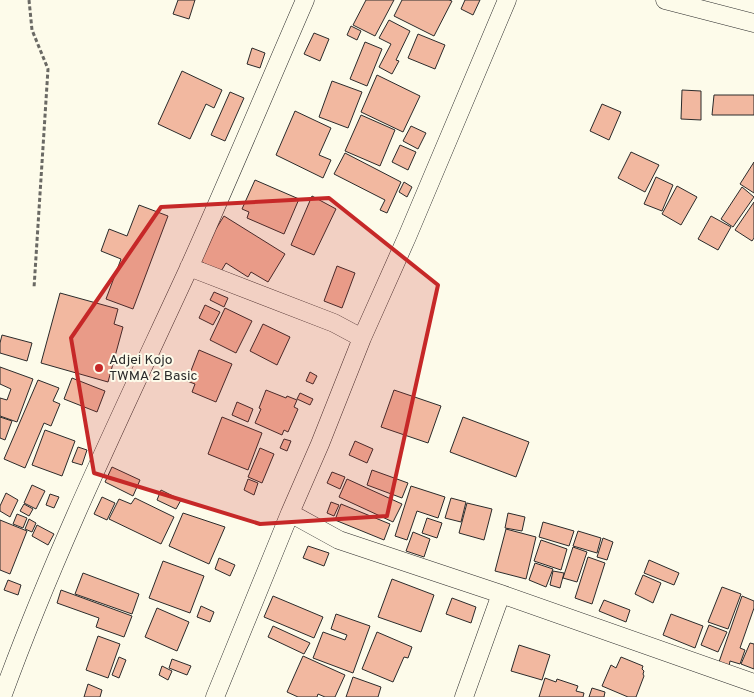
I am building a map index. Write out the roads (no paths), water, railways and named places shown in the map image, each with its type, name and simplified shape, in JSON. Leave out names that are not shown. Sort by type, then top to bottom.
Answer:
[{"type":"street","points":[[2,697],[19,650],[101,457],[189,267],[304,0]]},
{"type":"street","points":[[214,697],[320,444],[362,338],[407,237],[507,0]]},
{"type":"street","points":[[665,0],[754,23]]},
{"type":"street","points":[[189,267],[334,323],[362,338]]},
{"type":"street","points":[[290,513],[339,540],[502,594],[754,683]]},
{"type":"street","points":[[464,697],[502,594]]},
{"type":"place","name":"Adjei Kojo TWMA 2 Basic","points":[[99,368]]}]
